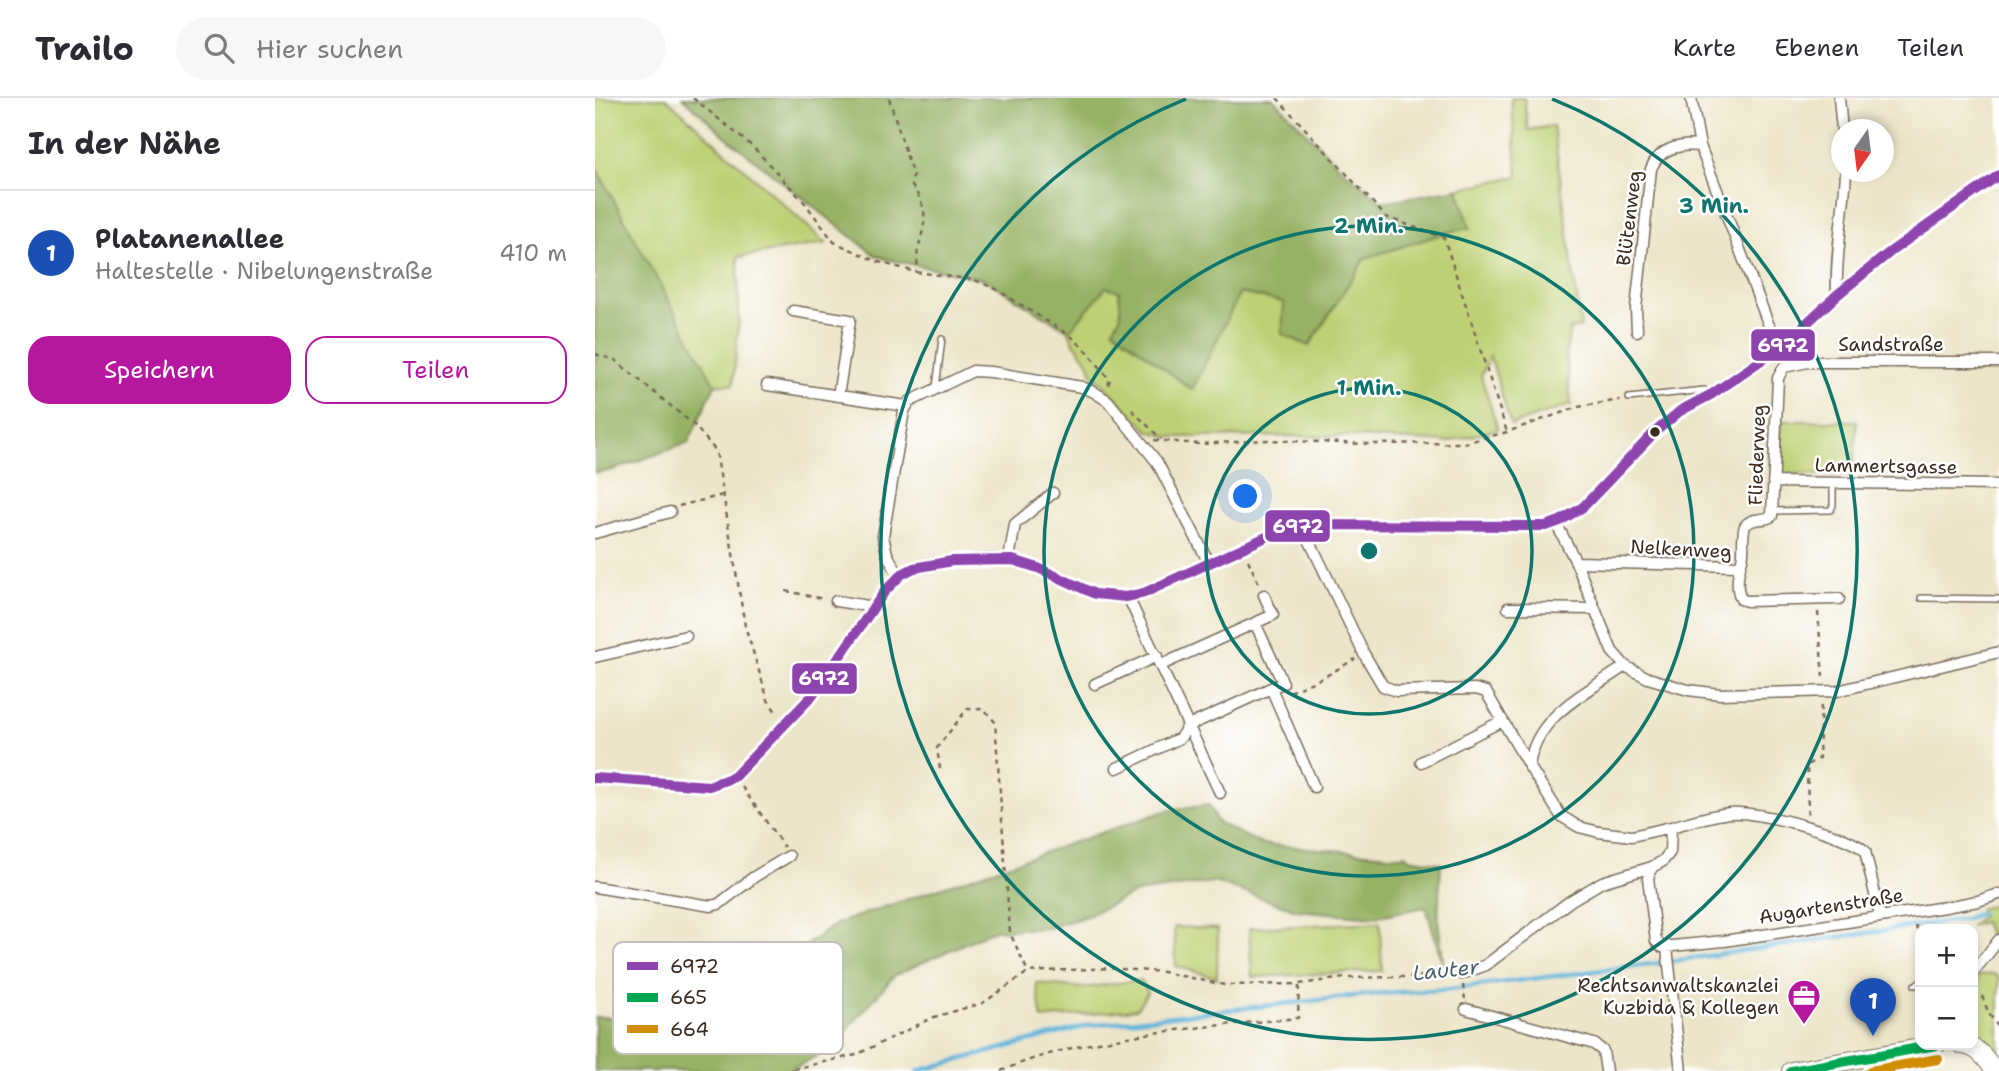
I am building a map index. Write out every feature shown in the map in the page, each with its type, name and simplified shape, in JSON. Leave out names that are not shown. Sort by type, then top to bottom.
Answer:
[{"type":"main road","points":[[1791,1071],[1915,1049]]},
{"type":"main road","points":[[1977,1050],[1995,1071]]},
{"type":"street","points":[[1691,98],[1700,146],[1778,349]]},
{"type":"street","points":[[1839,98],[1841,119]]},
{"type":"street","name":"Blütenweg","points":[[1637,331],[1636,309],[1651,169],[1655,159],[1667,150],[1690,145],[1700,146]]},
{"type":"street","points":[[595,778],[709,786],[734,777],[813,695],[885,591],[899,576],[915,567],[1009,559],[1030,565],[1094,595],[1129,597],[1145,593],[1286,528],[1302,525],[1546,526],[1556,523],[1583,507],[1654,432],[1693,403],[1712,394],[1778,349],[1837,295],[1890,253],[1999,175]]},
{"type":"street","points":[[1837,295],[1836,265],[1844,214],[1846,182]]},
{"type":"street","points":[[793,311],[850,320],[838,396]]},
{"type":"street","name":"Sandstraße","points":[[1784,367],[1808,362],[1999,362]]},
{"type":"street","name":"Fliederweg","points":[[1738,566],[1742,559],[1745,526],[1753,519],[1771,517],[1773,511],[1778,378],[1784,367]]},
{"type":"street","points":[[899,576],[887,554],[883,536],[906,406],[969,372],[982,371],[1082,387],[1103,396],[1141,442],[1168,481],[1209,563]]},
{"type":"street","points":[[767,384],[906,406]]},
{"type":"street","name":"Lammertsgasse","points":[[1773,482],[1999,485]]},
{"type":"street","points":[[1009,559],[1015,524],[1053,493]]},
{"type":"street","points":[[595,533],[670,512]]},
{"type":"street","points":[[1556,523],[1576,562],[1612,651],[1625,666],[1648,678],[1702,693],[1823,688],[1877,682],[1999,652]]},
{"type":"street","points":[[1302,525],[1364,654],[1383,686],[1396,691],[1475,689],[1486,692],[1561,816],[1579,827],[1632,836],[1734,813],[1808,826],[1853,843],[1864,851],[1880,915]]},
{"type":"street","name":"Nelkenweg","points":[[1576,562],[1738,566],[1739,595],[1747,601],[1839,599]]},
{"type":"street","points":[[1095,684],[1273,615],[1264,595]]},
{"type":"street","points":[[1129,597],[1220,793]]},
{"type":"street","points":[[836,601],[874,607]]},
{"type":"street","points":[[1509,608],[1595,609]]},
{"type":"street","points":[[1117,768],[1180,738],[1188,726],[1283,683],[1255,623]]},
{"type":"street","points":[[595,657],[686,636]]},
{"type":"street","points":[[1529,766],[1531,749],[1551,718],[1625,666]]},
{"type":"street","points":[[1271,688],[1314,786]]},
{"type":"street","points":[[1421,762],[1502,721]]},
{"type":"street","points":[[1462,974],[1486,965],[1570,901],[1602,882],[1664,861],[1670,852],[1666,828]]},
{"type":"street","points":[[595,887],[711,906],[719,904],[754,877],[789,856]]},
{"type":"street","points":[[1652,867],[1648,890],[1656,941],[1667,951],[1681,1071]]},
{"type":"street","name":"Augartenstraße","points":[[1667,951],[1978,901],[1999,894]]},
{"type":"street","points":[[1978,963],[1999,940]]},
{"type":"street","points":[[1466,1009],[1594,1044],[1603,1051],[1606,1071]]},
{"type":"lane","points":[[936,388],[942,339]]},
{"type":"lane","points":[[1629,398],[1705,390],[1712,394]]},
{"type":"lane","points":[[1773,511],[1831,510],[1833,483]]},
{"type":"lane","points":[[1921,598],[1999,599]]},
{"type":"path","points":[[693,98],[753,148],[805,203],[834,242],[879,262],[916,272],[987,284],[1072,337],[1088,352],[1110,380],[1103,396]]},
{"type":"path","points":[[889,98],[913,176],[912,186],[923,202],[922,236],[917,252],[916,272]]},
{"type":"path","points":[[1277,98],[1386,217],[1444,238],[1507,432]]},
{"type":"path","points":[[595,354],[615,360],[694,425],[716,451],[745,626],[768,700],[784,725]]},
{"type":"path","points":[[1141,442],[1161,439],[1199,444],[1268,440],[1367,444],[1464,443],[1507,432],[1579,407],[1629,398]]},
{"type":"path","points":[[1125,403],[1161,439]]},
{"type":"path","points":[[670,512],[677,506],[723,495]]},
{"type":"path","points":[[1243,547],[1264,595]]},
{"type":"path","points":[[786,591],[836,601]]},
{"type":"path","points":[[1808,826],[1807,765],[1819,758],[1823,688],[1817,601]]},
{"type":"path","points":[[1283,683],[1291,693],[1364,654]]},
{"type":"path","points":[[940,769],[937,748],[967,709],[984,709],[995,722],[1010,933],[1028,972]]},
{"type":"path","points":[[734,777],[759,808],[760,814],[789,856]]},
{"type":"path","points":[[793,1069],[856,1055],[934,1017],[983,1003],[1028,972],[1109,968],[1163,972],[1224,985],[1299,984],[1345,978],[1444,977],[1462,974],[1466,1009]]},
{"type":"path","points":[[1001,1071],[1017,1064],[1111,1041],[1206,1027],[1298,1018],[1299,984]]},
{"type":"path","points":[[1982,996],[1989,1014],[1999,1028]]},
{"type":"green space","points":[[595,98],[666,98],[826,243],[738,257],[739,319],[733,385],[711,384],[595,334]]},
{"type":"green space","points":[[683,98],[1273,98],[1341,168],[1382,202],[1458,189],[1470,228],[1365,258],[1309,346],[1282,334],[1284,302],[1240,293],[1192,390],[1113,329],[1121,315],[1119,291],[1106,287],[1069,331],[984,279],[875,255],[732,142]]},
{"type":"green space","points":[[1511,98],[1524,98],[1528,130],[1553,126],[1581,327],[1570,329],[1566,353],[1571,405],[1511,425],[1490,356],[1481,376],[1498,429],[1447,442],[1339,436],[1170,437],[1149,431],[1091,372],[1069,331],[1106,286],[1119,291],[1121,315],[1240,293],[1285,302],[1309,346],[1365,258],[1470,228],[1458,189],[1518,176]]},
{"type":"green space","points":[[595,166],[715,385],[688,443],[613,470],[595,473]]},
{"type":"green space","points":[[1781,421],[1857,421],[1853,475],[1782,474],[1778,470]]},
{"type":"green space","points":[[1209,805],[1217,822],[1261,844],[1402,856],[1405,854],[1409,858],[1441,863],[1438,919],[1444,969],[1426,907],[1373,917],[1297,910],[1214,882],[1135,893],[1086,916],[1049,928],[994,930],[895,975],[843,1034],[843,942],[810,942],[838,923],[1165,811]]},
{"type":"green space","points":[[1999,903],[1999,925],[1989,936],[1984,922],[1972,924],[1982,916],[1979,909]]},
{"type":"green space","points":[[1380,922],[1382,971],[1252,977],[1249,928]]},
{"type":"green space","points":[[1174,927],[1218,929],[1217,978],[1176,966]]},
{"type":"green space","points":[[1994,974],[1999,978],[1999,1059],[1978,1036],[1979,975]]},
{"type":"green space","points":[[1141,980],[1148,992],[1136,1009],[1042,1019],[1036,983],[1082,988]]},
{"type":"green space","points":[[595,1017],[613,1017],[613,1054],[821,1054],[789,1071],[595,1071]]},
{"type":"waterway","name":"Lauter","points":[[918,1071],[1090,1025],[1374,994],[1450,989],[1659,963],[1964,919],[1981,913]]},
{"type":"transit line","name":"6972","points":[[595,778],[709,786],[734,777],[813,695],[885,591],[902,574],[914,568],[952,561],[1013,560],[1038,568],[1095,594],[1126,597],[1144,593],[1286,528],[1302,525],[1546,526],[1560,521],[1583,507],[1655,432],[1680,411],[1712,394],[1782,346],[1837,295],[1890,252],[1999,175]]},
{"type":"transit line","name":"665","points":[[1791,1071],[1915,1049]]},
{"type":"transit line","name":"664","points":[[1870,1071],[1938,1059]]},
{"type":"place","name":"Rechtsanwaltskanzlei Kuzbida & Kollegen","points":[[1804,1026]]},
{"type":"place","name":"Platanenallee","points":[[1873,1036]]}]
